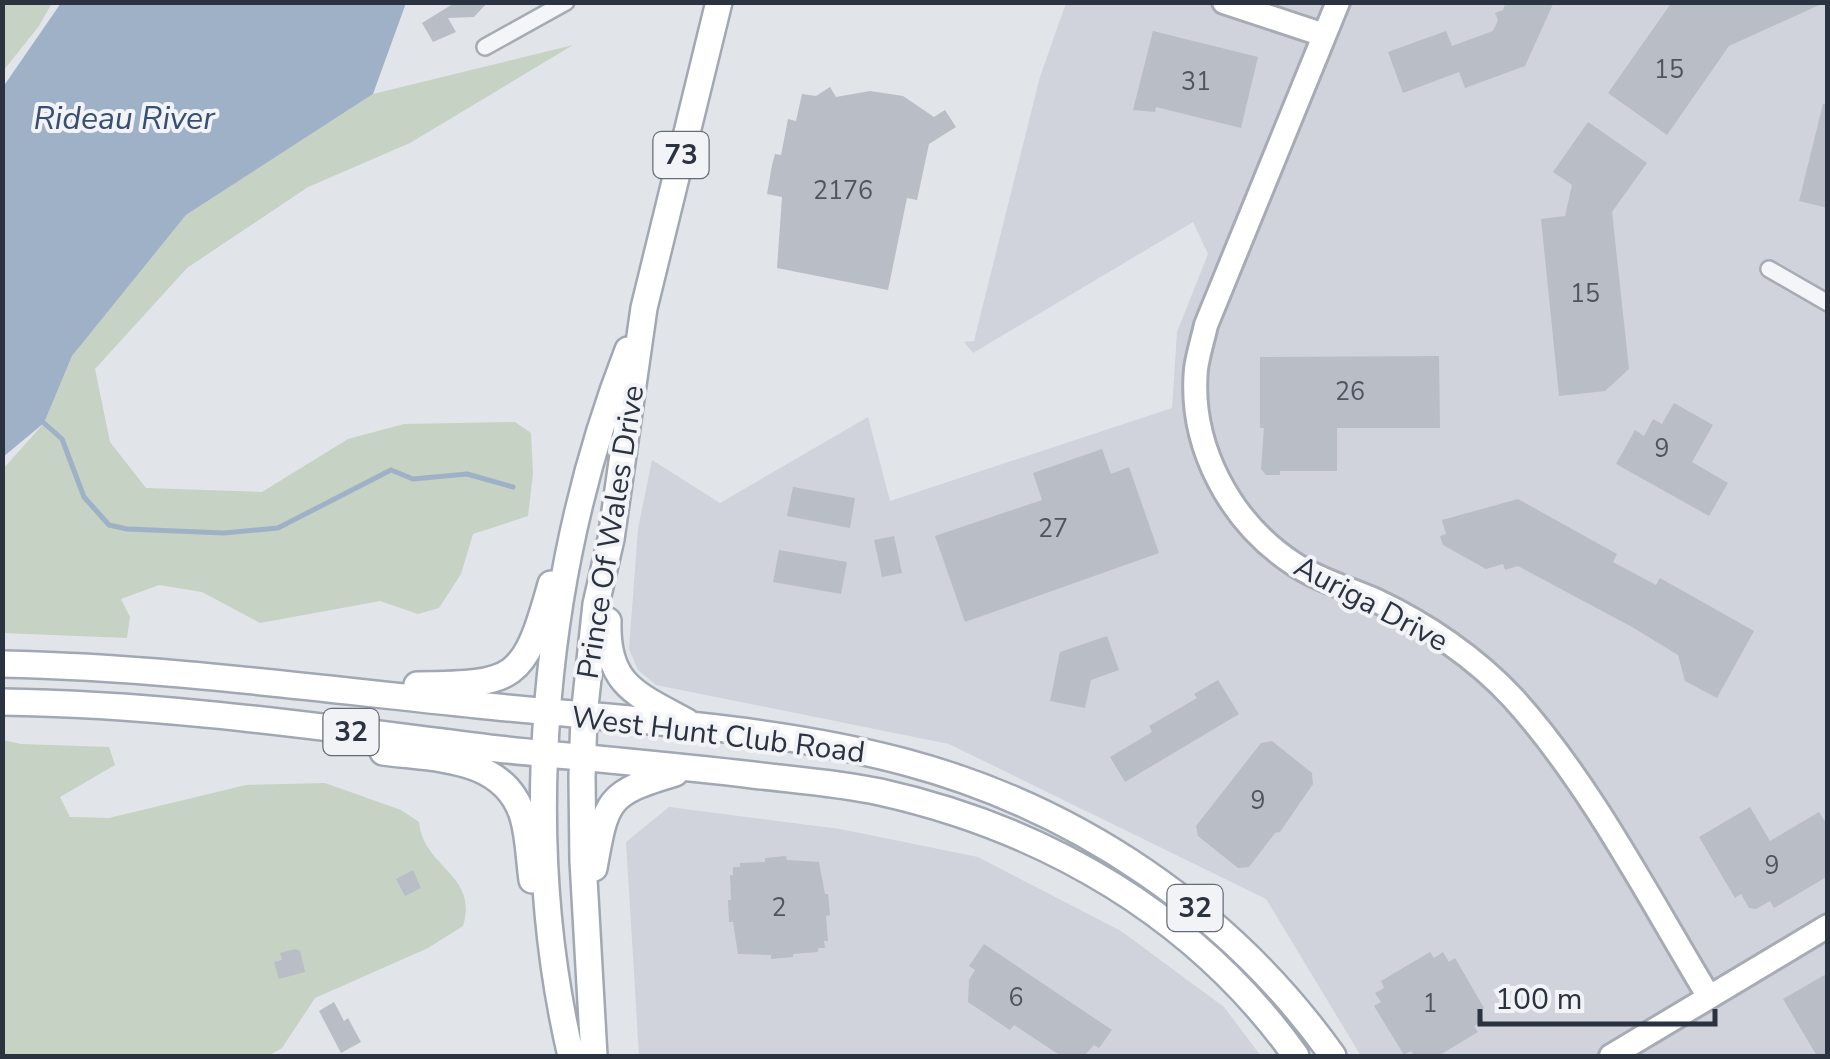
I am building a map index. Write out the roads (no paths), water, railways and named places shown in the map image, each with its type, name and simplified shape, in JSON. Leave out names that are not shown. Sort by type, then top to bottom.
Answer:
[{"type":"main road","name":"Prince Of Wales Drive","points":[[594,1056],[582,758],[596,604],[611,539],[644,308],[719,2]]},
{"type":"main road","name":"Prince Of Wales Drive","points":[[571,1056],[555,987],[546,878],[546,754],[554,658],[586,479],[614,387],[644,308]]},
{"type":"main road","points":[[586,479],[596,499],[616,508]]},
{"type":"main road","points":[[296,686],[494,680],[522,662],[534,640],[559,555],[575,524]]},
{"type":"main road","points":[[611,539],[608,628],[612,666],[620,678],[649,701],[696,726]]},
{"type":"main road","name":"West Hunt Club Road","points":[[2,664],[117,669],[696,726],[908,762],[980,786],[1083,832],[1152,876],[1212,922],[1263,972],[1332,1056]]},
{"type":"main road","name":"West Hunt Club Road","points":[[12,702],[156,710],[876,791],[990,823],[1111,882],[1184,936],[1248,997],[1296,1056]]},
{"type":"main road","points":[[156,710],[335,745],[468,764],[504,782],[524,819],[538,914],[555,987]]},
{"type":"main road","points":[[586,912],[606,809],[630,787],[692,768]]},
{"type":"street","points":[[485,48],[566,2]]},
{"type":"street","points":[[1224,2],[1324,35]]},
{"type":"street","name":"Auriga Drive","points":[[1338,2],[1206,324],[1196,378],[1197,416],[1206,454],[1222,488],[1267,544],[1297,566],[1380,602],[1445,639],[1511,696],[1568,766],[1709,997]]},
{"type":"street","points":[[1768,270],[1828,303]]},
{"type":"street","points":[[1611,1056],[1828,926]]},
{"type":"water","name":"Rideau River","points":[[61,3],[406,3],[373,94],[186,215],[72,356],[44,423],[3,457],[3,87]]},
{"type":"waterway","points":[[44,423],[62,439],[84,497],[109,525],[127,529],[224,533],[278,528],[391,470],[413,479],[467,474],[513,487]]}]
